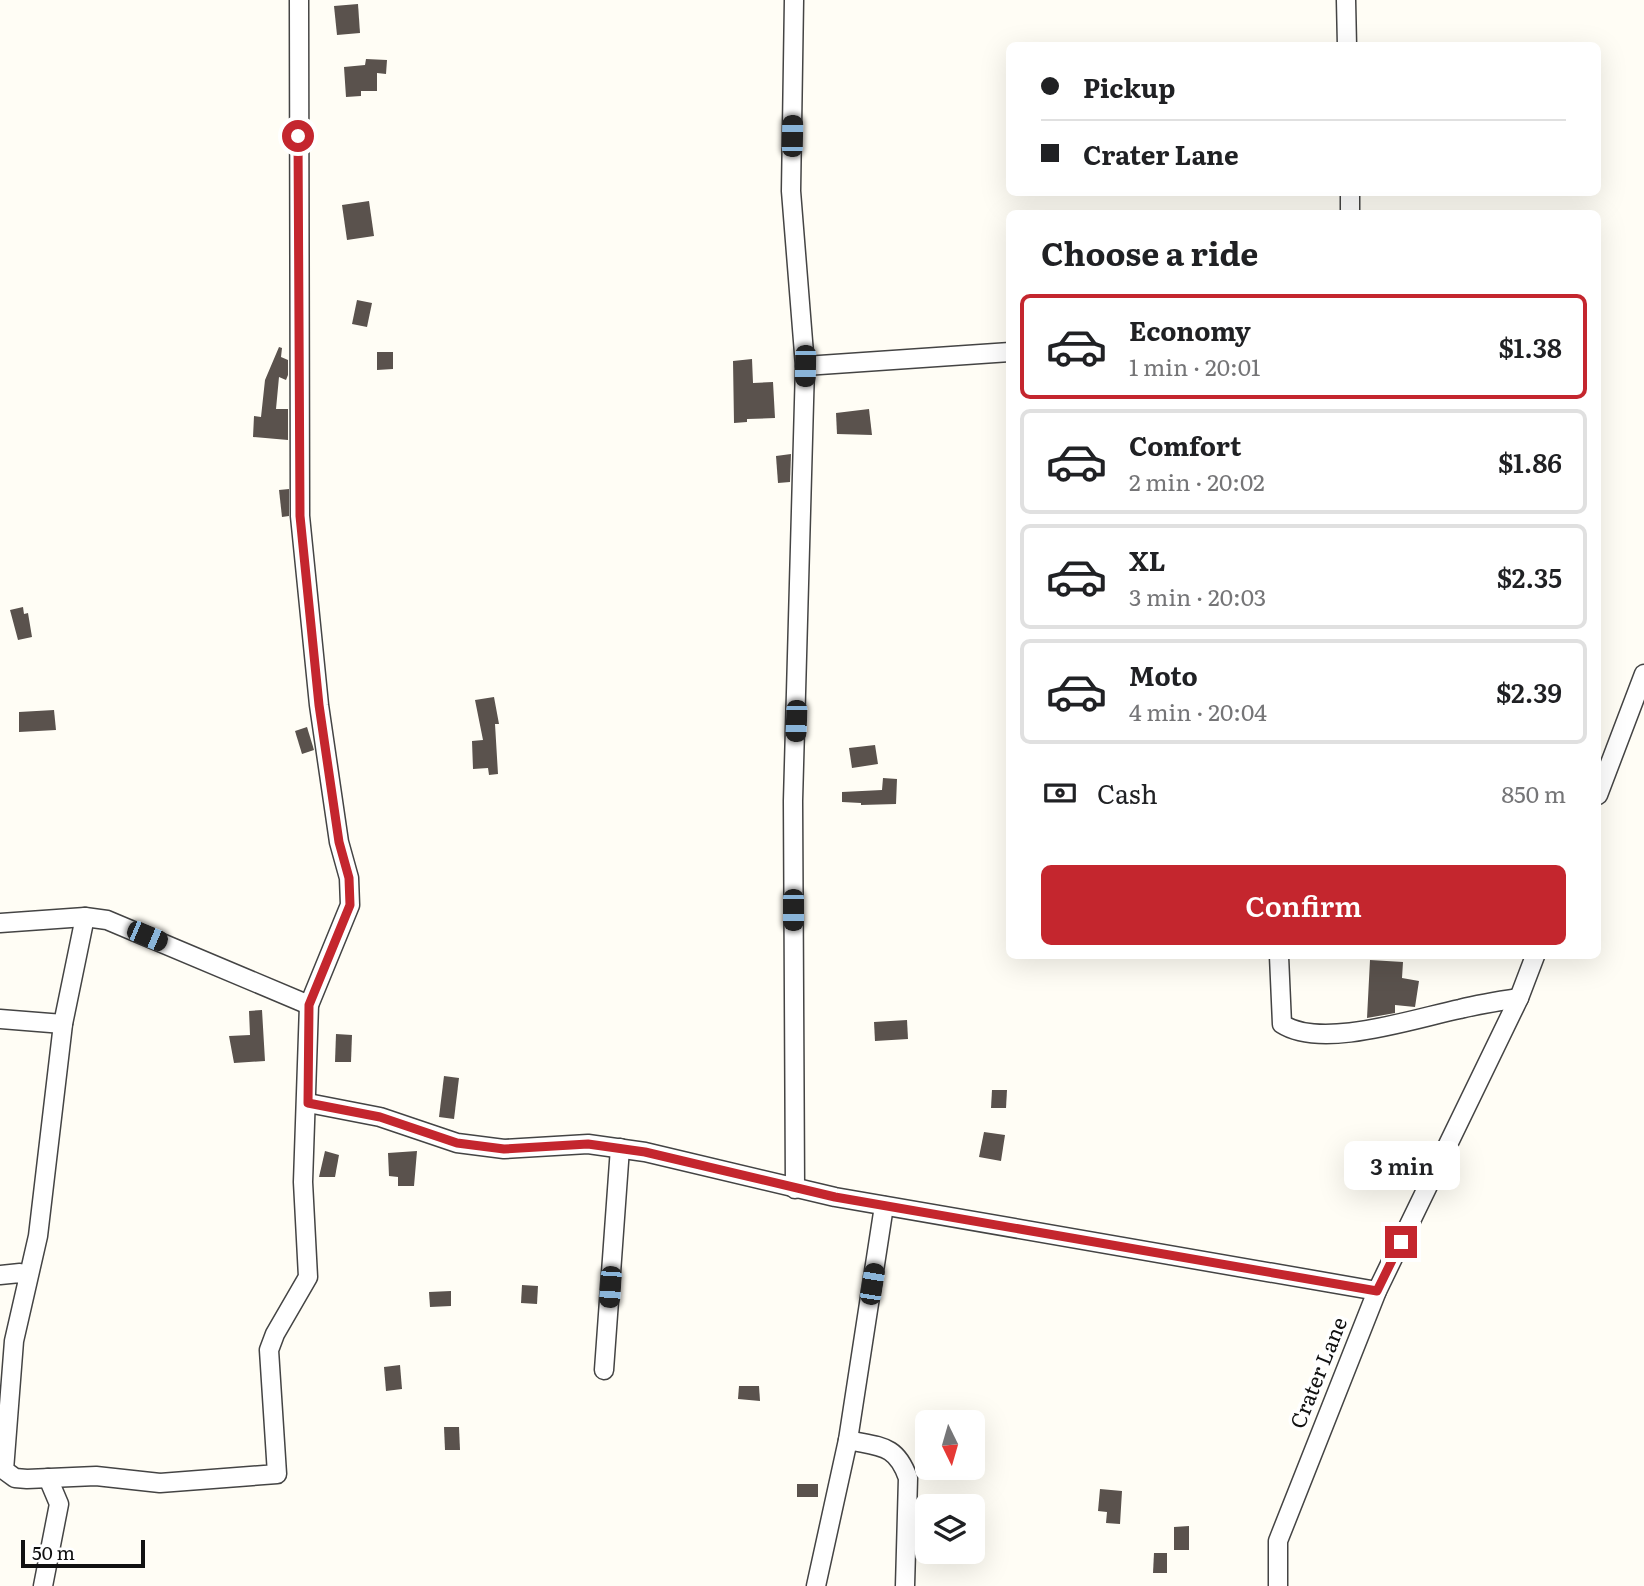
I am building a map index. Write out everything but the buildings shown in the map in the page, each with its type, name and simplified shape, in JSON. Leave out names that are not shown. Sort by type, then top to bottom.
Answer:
[{"type":"street","points":[[85,917],[63,1024],[38,1236],[14,1341],[4,1470],[16,1478],[96,1476],[160,1483],[277,1474],[269,1350],[275,1334],[308,1277],[303,1182],[308,1103],[309,1005],[350,905],[351,893],[339,842],[319,705],[300,516],[299,0]]},
{"type":"street","points":[[794,0],[791,191],[805,366],[793,801],[795,1189]]},
{"type":"street","points":[[1347,42],[1351,0]]},
{"type":"street","points":[[805,366],[1006,352]]},
{"type":"street","points":[[1601,786],[1644,674]]},
{"type":"street","points":[[0,923],[85,917],[124,926],[309,1005]]},
{"type":"street","points":[[1279,959],[1282,1024],[1292,1031],[1357,1031],[1414,1023],[1458,1009],[1519,998]]},
{"type":"street","name":"Crater Lane","points":[[1278,1586],[1278,1541],[1377,1291],[1519,998],[1534,959]]},
{"type":"street","points":[[0,1019],[63,1024]]},
{"type":"street","points":[[308,1103],[380,1117],[468,1145],[504,1149],[588,1144],[645,1152],[795,1189],[884,1206],[1377,1291]]},
{"type":"street","points":[[604,1370],[620,1148]]},
{"type":"street","points":[[816,1586],[848,1440],[884,1206]]},
{"type":"street","points":[[0,1275],[20,1273],[27,1278]]},
{"type":"street","points":[[848,1440],[891,1449],[902,1461],[908,1478],[908,1569],[905,1586]]},
{"type":"street","points":[[43,1586],[59,1504],[48,1478]]},
{"type":"route","points":[[298,136],[300,516],[319,705],[339,842],[351,893],[350,905],[309,1005],[308,1103],[380,1117],[457,1143],[504,1149],[588,1144],[645,1152],[835,1197],[1377,1291],[1401,1242]]}]
